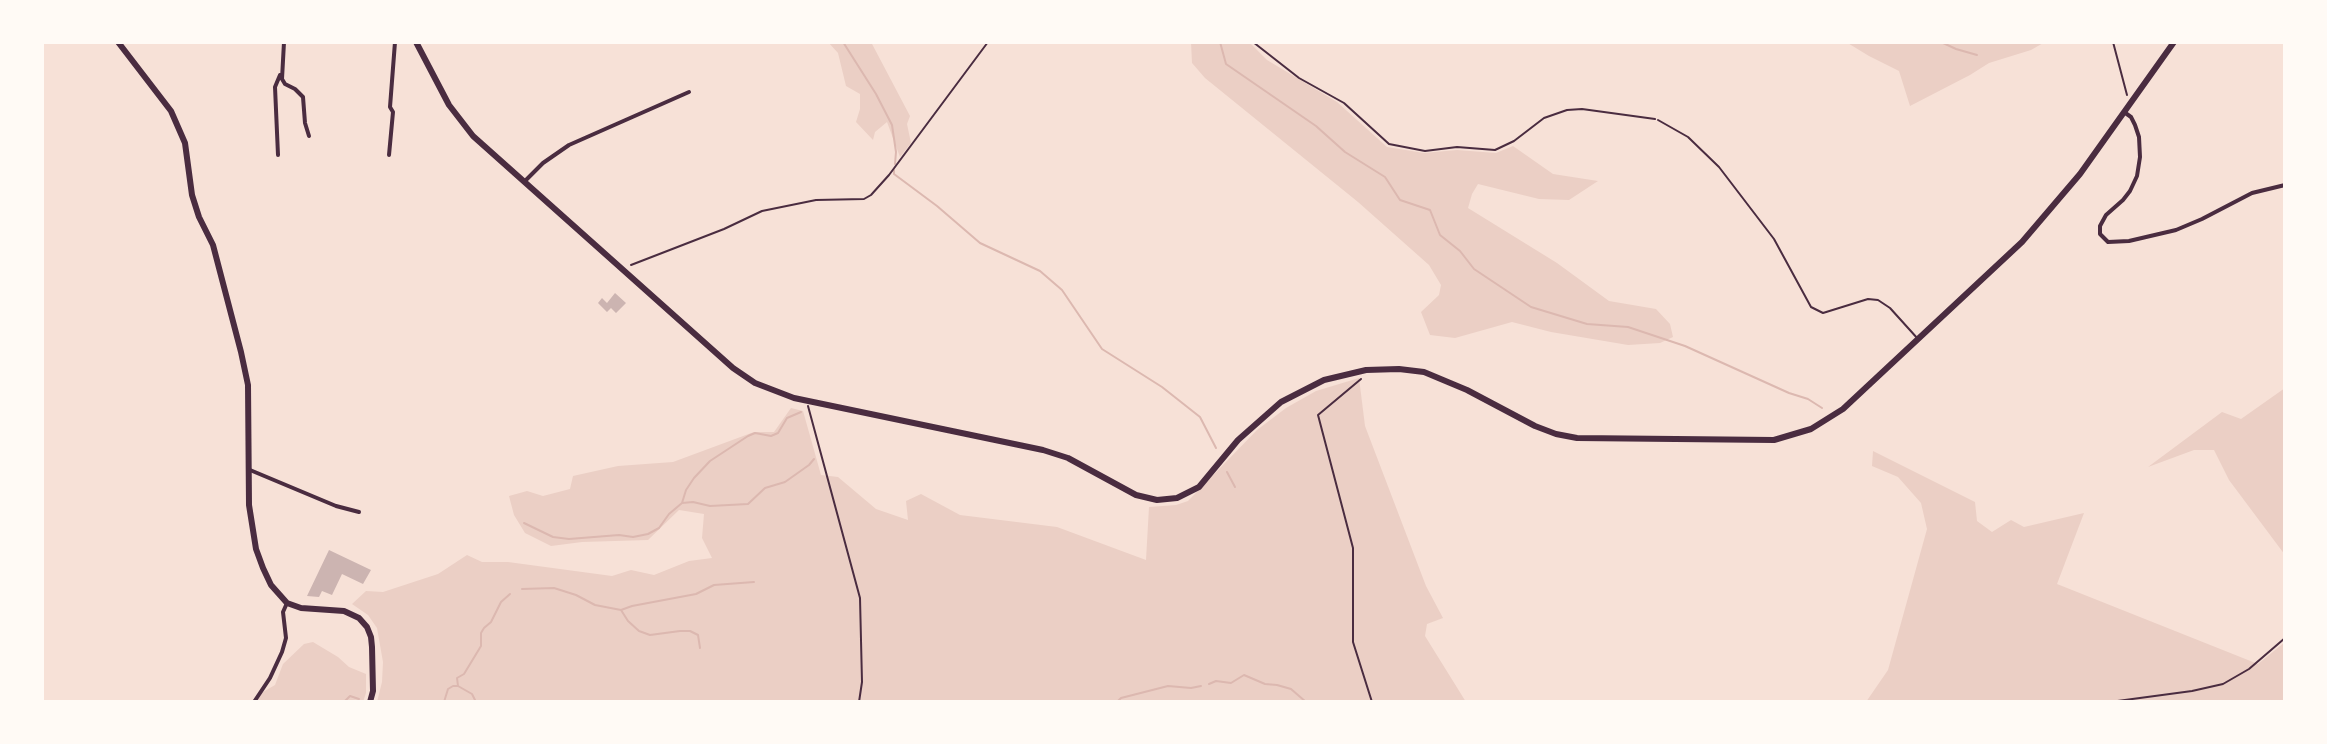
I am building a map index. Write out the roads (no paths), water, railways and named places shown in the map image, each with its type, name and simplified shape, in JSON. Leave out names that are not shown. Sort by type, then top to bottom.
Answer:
[{"type":"street","points":[[118,42],[166,102],[182,134],[192,195],[213,245],[246,374],[249,398],[249,505],[256,549],[271,585],[287,603],[301,608],[344,611],[359,618],[367,627],[372,647],[373,691],[370,702]]},
{"type":"street","points":[[278,155],[275,87],[281,73],[284,42]]},
{"type":"street","points":[[389,155],[395,42]]},
{"type":"street","points":[[416,42],[449,105],[473,136],[733,368],[769,390],[809,401],[1043,450],[1068,458],[1136,495],[1165,500],[1199,487],[1238,440],[1281,402],[1324,380],[1366,370],[1424,372],[1467,390],[1535,426],[1577,438],[1774,440],[1811,429],[1833,417],[2005,260],[2040,224],[2080,174],[2174,42]]},
{"type":"street","points":[[281,73],[285,84],[303,97],[309,136]]},
{"type":"street","points":[[525,181],[543,163],[569,145],[689,92]]},
{"type":"street","points":[[2124,112],[2135,125],[2140,157],[2137,176],[2130,191],[2106,215],[2100,226],[2100,234],[2108,242],[2129,241],[2176,230],[2252,193],[2285,185]]},
{"type":"street","points":[[249,470],[336,506],[359,512]]},
{"type":"street","points":[[254,702],[282,652],[286,638],[283,612],[287,603]]},
{"type":"lane","points":[[1658,120],[1688,137],[1719,167],[1774,239],[1811,307],[1823,313],[1868,299],[1878,300],[1890,308],[1919,340]]},
{"type":"waterway","points":[[843,42],[892,125],[895,164]]},
{"type":"waterway","points":[[1220,42],[1226,64],[1316,126],[1345,152],[1385,177],[1400,200],[1430,210],[1440,235],[1460,251],[1474,269],[1531,307],[1587,324],[1628,327],[1685,346],[1808,399],[1822,408]]},
{"type":"waterway","points":[[1941,42],[1977,55]]},
{"type":"waterway","points":[[894,170],[894,174],[980,243],[1040,271],[1062,290],[1102,349],[1162,387],[1200,417],[1216,448]]},
{"type":"waterway","points":[[682,503],[686,490],[710,461],[755,433],[771,436],[778,433],[787,418],[801,412]]},
{"type":"waterway","points":[[524,523],[553,537],[569,539],[648,534],[659,528],[682,503],[710,506],[748,504],[765,488],[785,482],[814,459]]},
{"type":"waterway","points":[[1227,472],[1235,487]]},
{"type":"waterway","points":[[522,589],[554,588],[595,605],[621,610],[696,594],[714,585],[754,582]]},
{"type":"waterway","points":[[458,686],[457,678],[464,674],[481,646],[481,633],[491,622],[501,602],[510,594]]},
{"type":"waterway","points":[[621,610],[639,631],[650,635],[690,631],[698,635],[700,648]]},
{"type":"waterway","points":[[1209,684],[1216,681],[1231,683],[1244,675],[1265,684],[1291,689],[1306,702]]},
{"type":"waterway","points":[[444,702],[448,689],[453,686],[472,694],[476,702]]},
{"type":"waterway","points":[[1117,702],[1121,698],[1168,686],[1201,686]]},
{"type":"waterway","points":[[344,702],[350,696],[359,699]]}]
